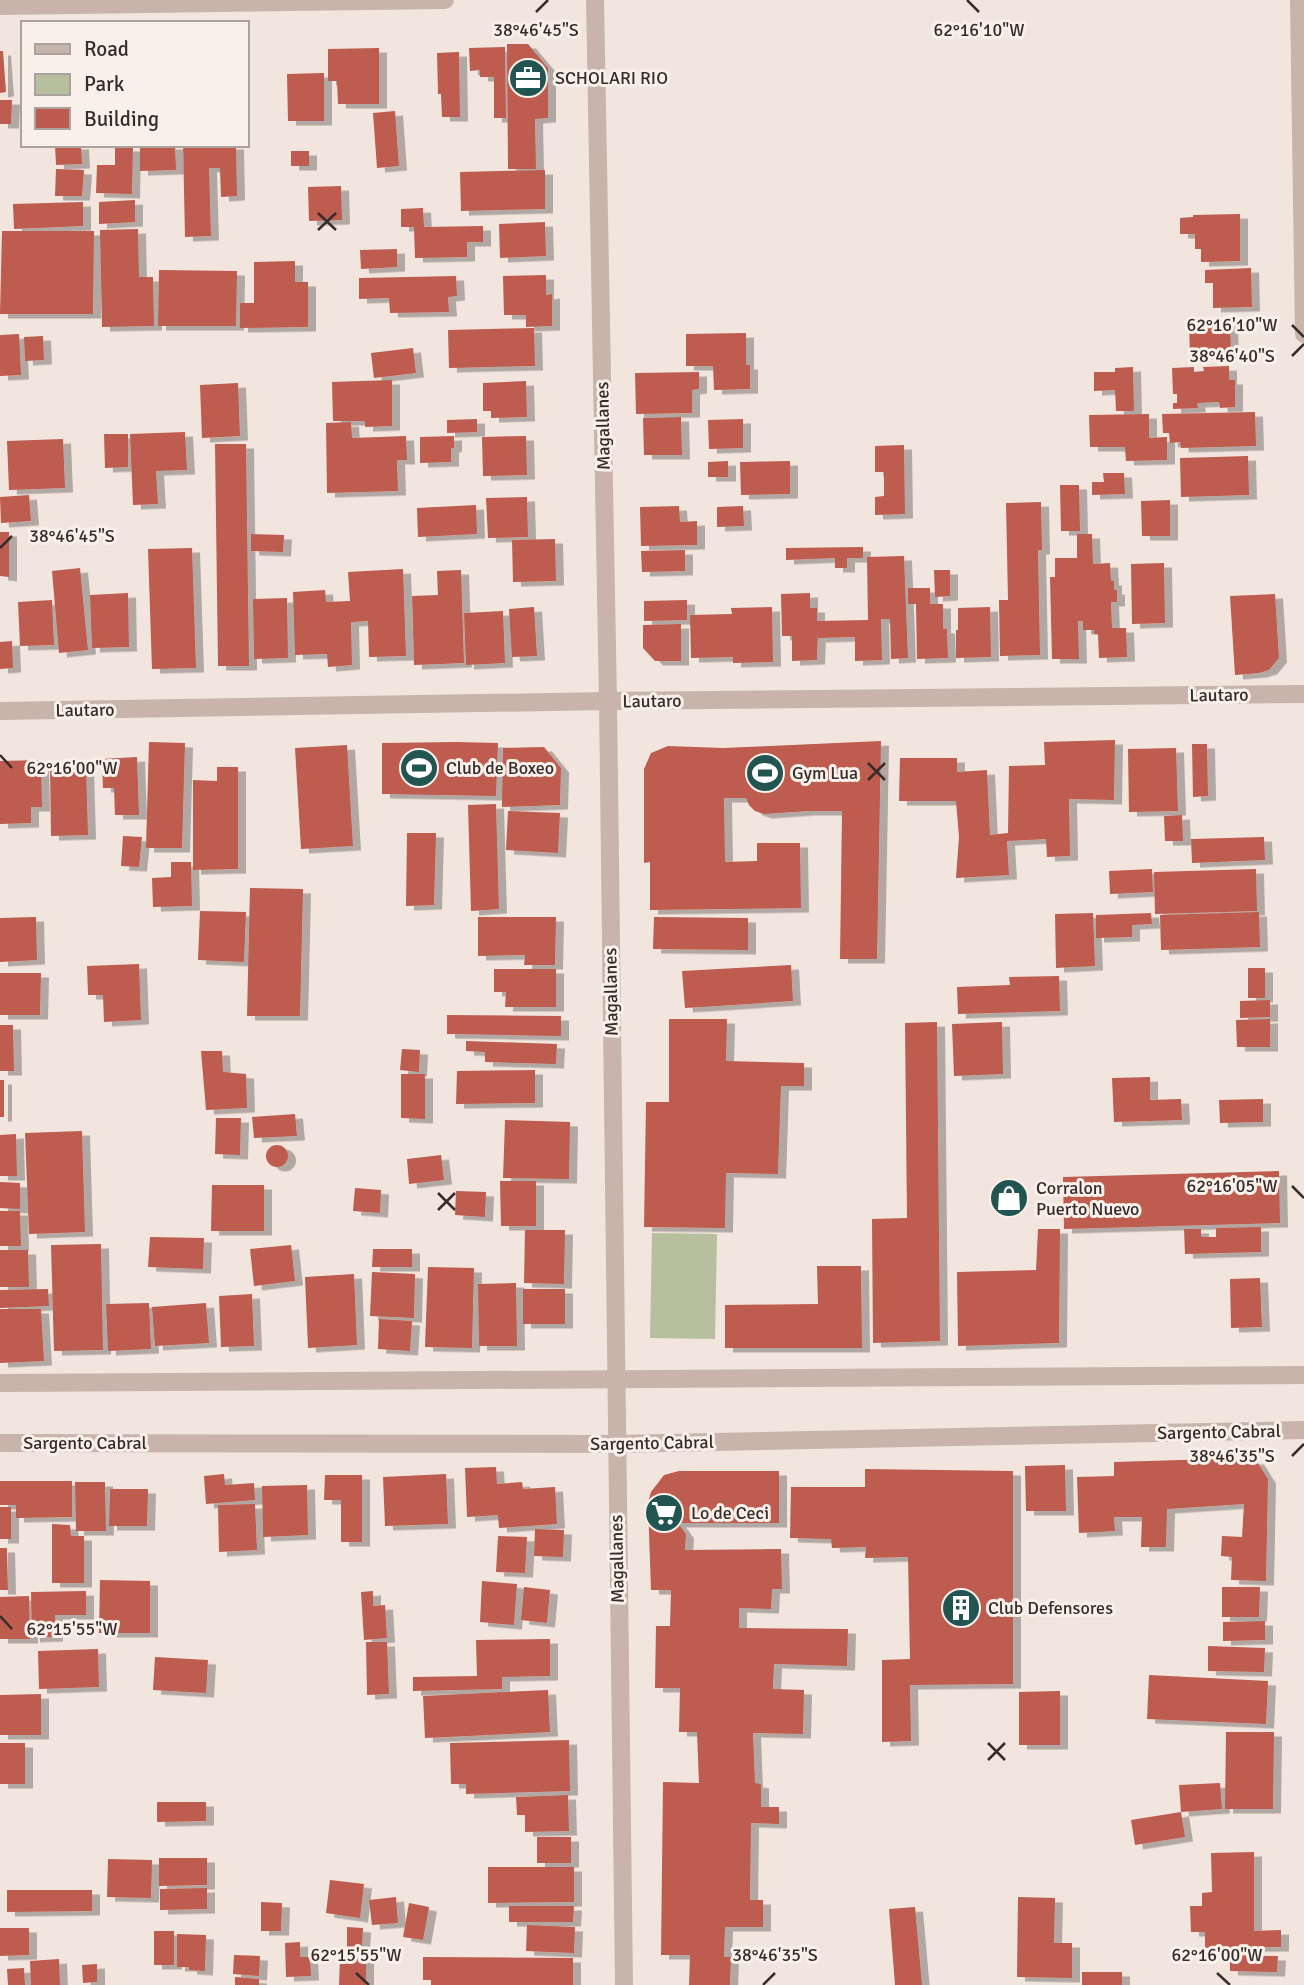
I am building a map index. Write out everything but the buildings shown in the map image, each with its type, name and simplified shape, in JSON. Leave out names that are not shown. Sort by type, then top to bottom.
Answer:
[{"type":"street","points":[[0,6],[445,0]]},
{"type":"street","name":"Magallanes","points":[[595,0],[608,701],[624,1985]]},
{"type":"street","points":[[1299,0],[1304,334]]},
{"type":"street","name":"Lautaro","points":[[0,711],[1304,694]]},
{"type":"street","points":[[0,1383],[1304,1375]]},
{"type":"street","name":"Sargento Cabral","points":[[0,1443],[616,1444],[1304,1430]]},
{"type":"green space","points":[[652,1233],[717,1234],[715,1339],[650,1338]]},
{"type":"place","name":"SCHOLARI RIO","points":[[528,78]]},
{"type":"place","name":"Club de Boxeo","points":[[419,768]]},
{"type":"place","name":"Gym Lua","points":[[765,773]]},
{"type":"place","name":"Corralon Puerto Nuevo","points":[[1009,1198]]},
{"type":"place","name":"Lo de Ceci","points":[[664,1513]]},
{"type":"place","name":"Club Defensores","points":[[961,1608]]}]
